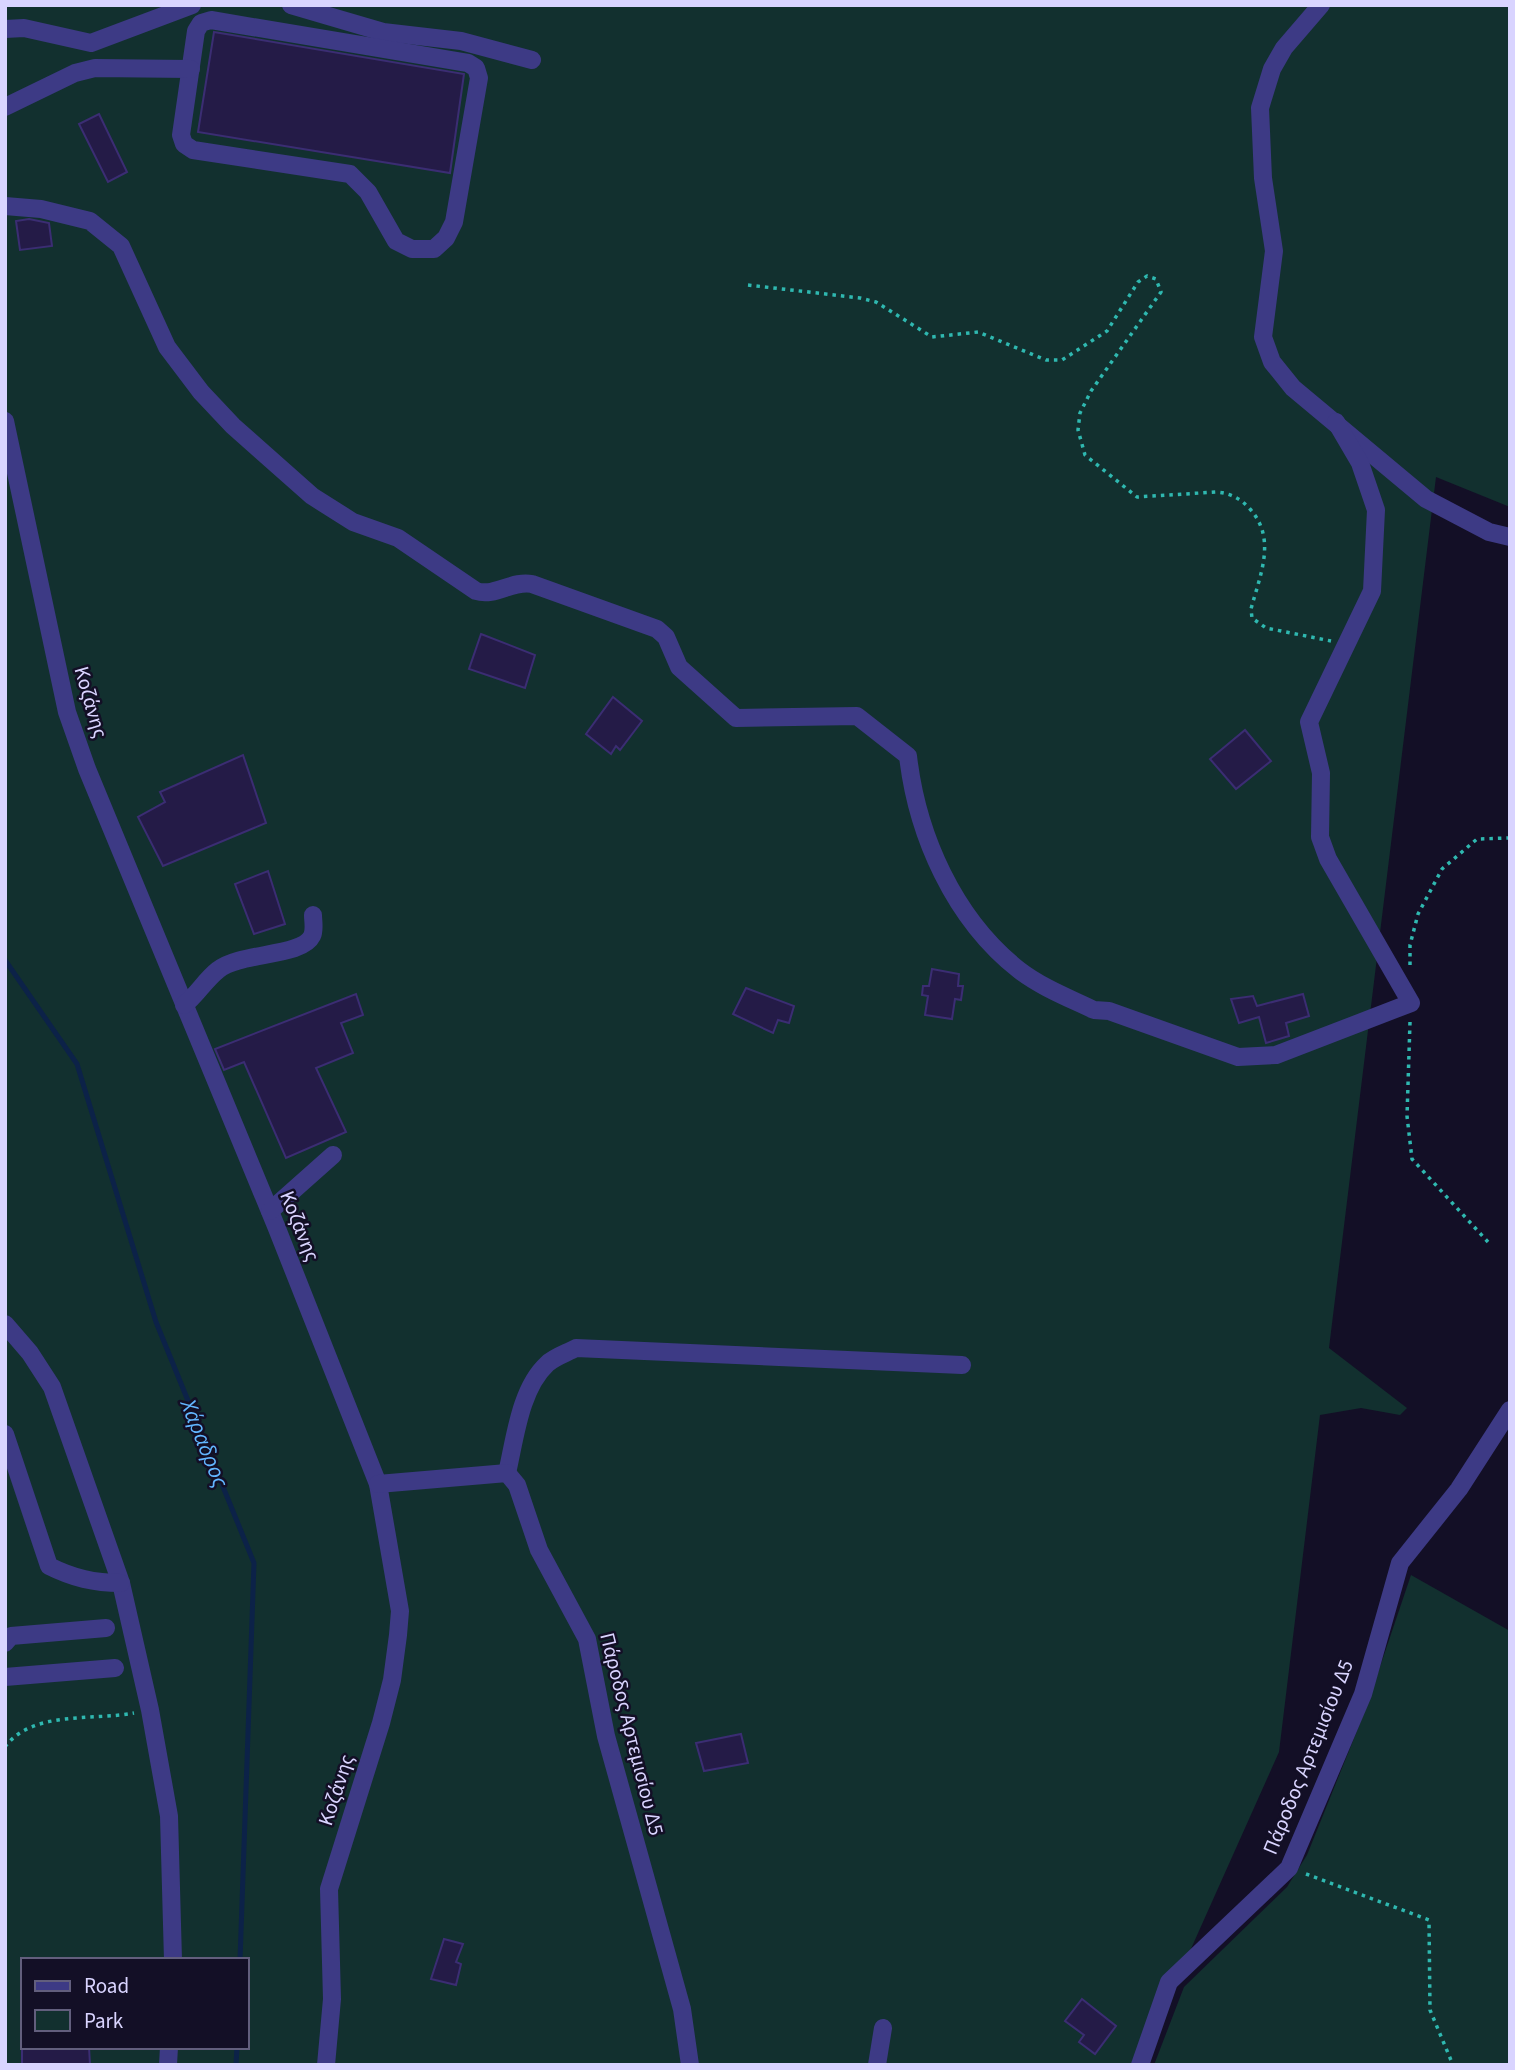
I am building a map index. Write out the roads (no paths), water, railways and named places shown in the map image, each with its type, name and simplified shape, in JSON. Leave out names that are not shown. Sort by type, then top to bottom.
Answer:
[{"type":"street","points":[[5,29],[24,28],[91,43],[192,5]]},
{"type":"street","points":[[291,5],[383,33],[461,41],[531,60]]},
{"type":"street","points":[[1321,5],[1284,48],[1272,69],[1261,108],[1263,178],[1274,251],[1263,337],[1272,362],[1293,388],[1426,499],[1489,532],[1510,537]]},
{"type":"street","points":[[211,20],[468,62],[476,68],[479,78],[454,222],[446,238],[434,249],[412,249],[396,241],[368,192],[350,174],[193,150],[184,145],[181,135],[191,69],[196,31],[201,23],[211,20]]},
{"type":"street","points":[[5,107],[75,73],[95,68],[191,69]]},
{"type":"street","points":[[5,206],[41,209],[90,222],[121,246],[161,337],[201,392],[286,475],[346,518],[398,538],[475,591],[486,593],[515,583],[532,584],[657,629],[666,637],[680,667],[736,718],[857,716],[908,756],[920,821],[947,881],[963,908],[989,942],[1027,975],[1094,1010],[1109,1012],[1238,1057],[1276,1055],[1411,1003],[1328,859],[1320,837],[1321,773],[1309,722],[1372,591],[1376,510],[1360,463],[1336,422]]},
{"type":"street","name":"Κοζάνης","points":[[5,421],[68,712],[87,769],[270,1211],[378,1484],[400,1611],[398,1635],[392,1680],[382,1723],[329,1889],[332,1999],[326,2065]]},
{"type":"street","points":[[184,1005],[202,991],[218,970],[245,956],[298,948],[308,942],[314,933],[313,915]]},
{"type":"street","points":[[270,1211],[333,1154]]},
{"type":"street","points":[[5,1324],[30,1353],[52,1387],[121,1583],[150,1710],[169,1816],[173,1958]]},
{"type":"street","points":[[378,1484],[507,1473],[519,1420],[533,1384],[547,1364],[576,1348],[962,1365]]},
{"type":"street","name":"Πάροδος Αρτεμισίου Δ5","points":[[1140,2065],[1169,1982],[1289,1868],[1363,1694],[1400,1563],[1459,1489],[1510,1410]]},
{"type":"street","points":[[5,1434],[49,1566],[68,1576],[96,1583],[121,1583]]},
{"type":"street","name":"Πάροδος Αρτεμισίου Δ5","points":[[507,1473],[517,1485],[539,1550],[587,1639],[607,1736],[682,2009],[690,2065]]},
{"type":"street","points":[[5,1643],[11,1636],[106,1628]]},
{"type":"street","points":[[5,1677],[115,1668]]},
{"type":"street","points":[[877,2065],[883,2028]]},
{"type":"waterway","name":"Χάραδρος","points":[[5,960],[77,1064],[156,1322],[254,1563],[240,1958]]},
{"type":"waterway","name":"Χάραδρος","points":[[236,2065],[237,2049]]}]
